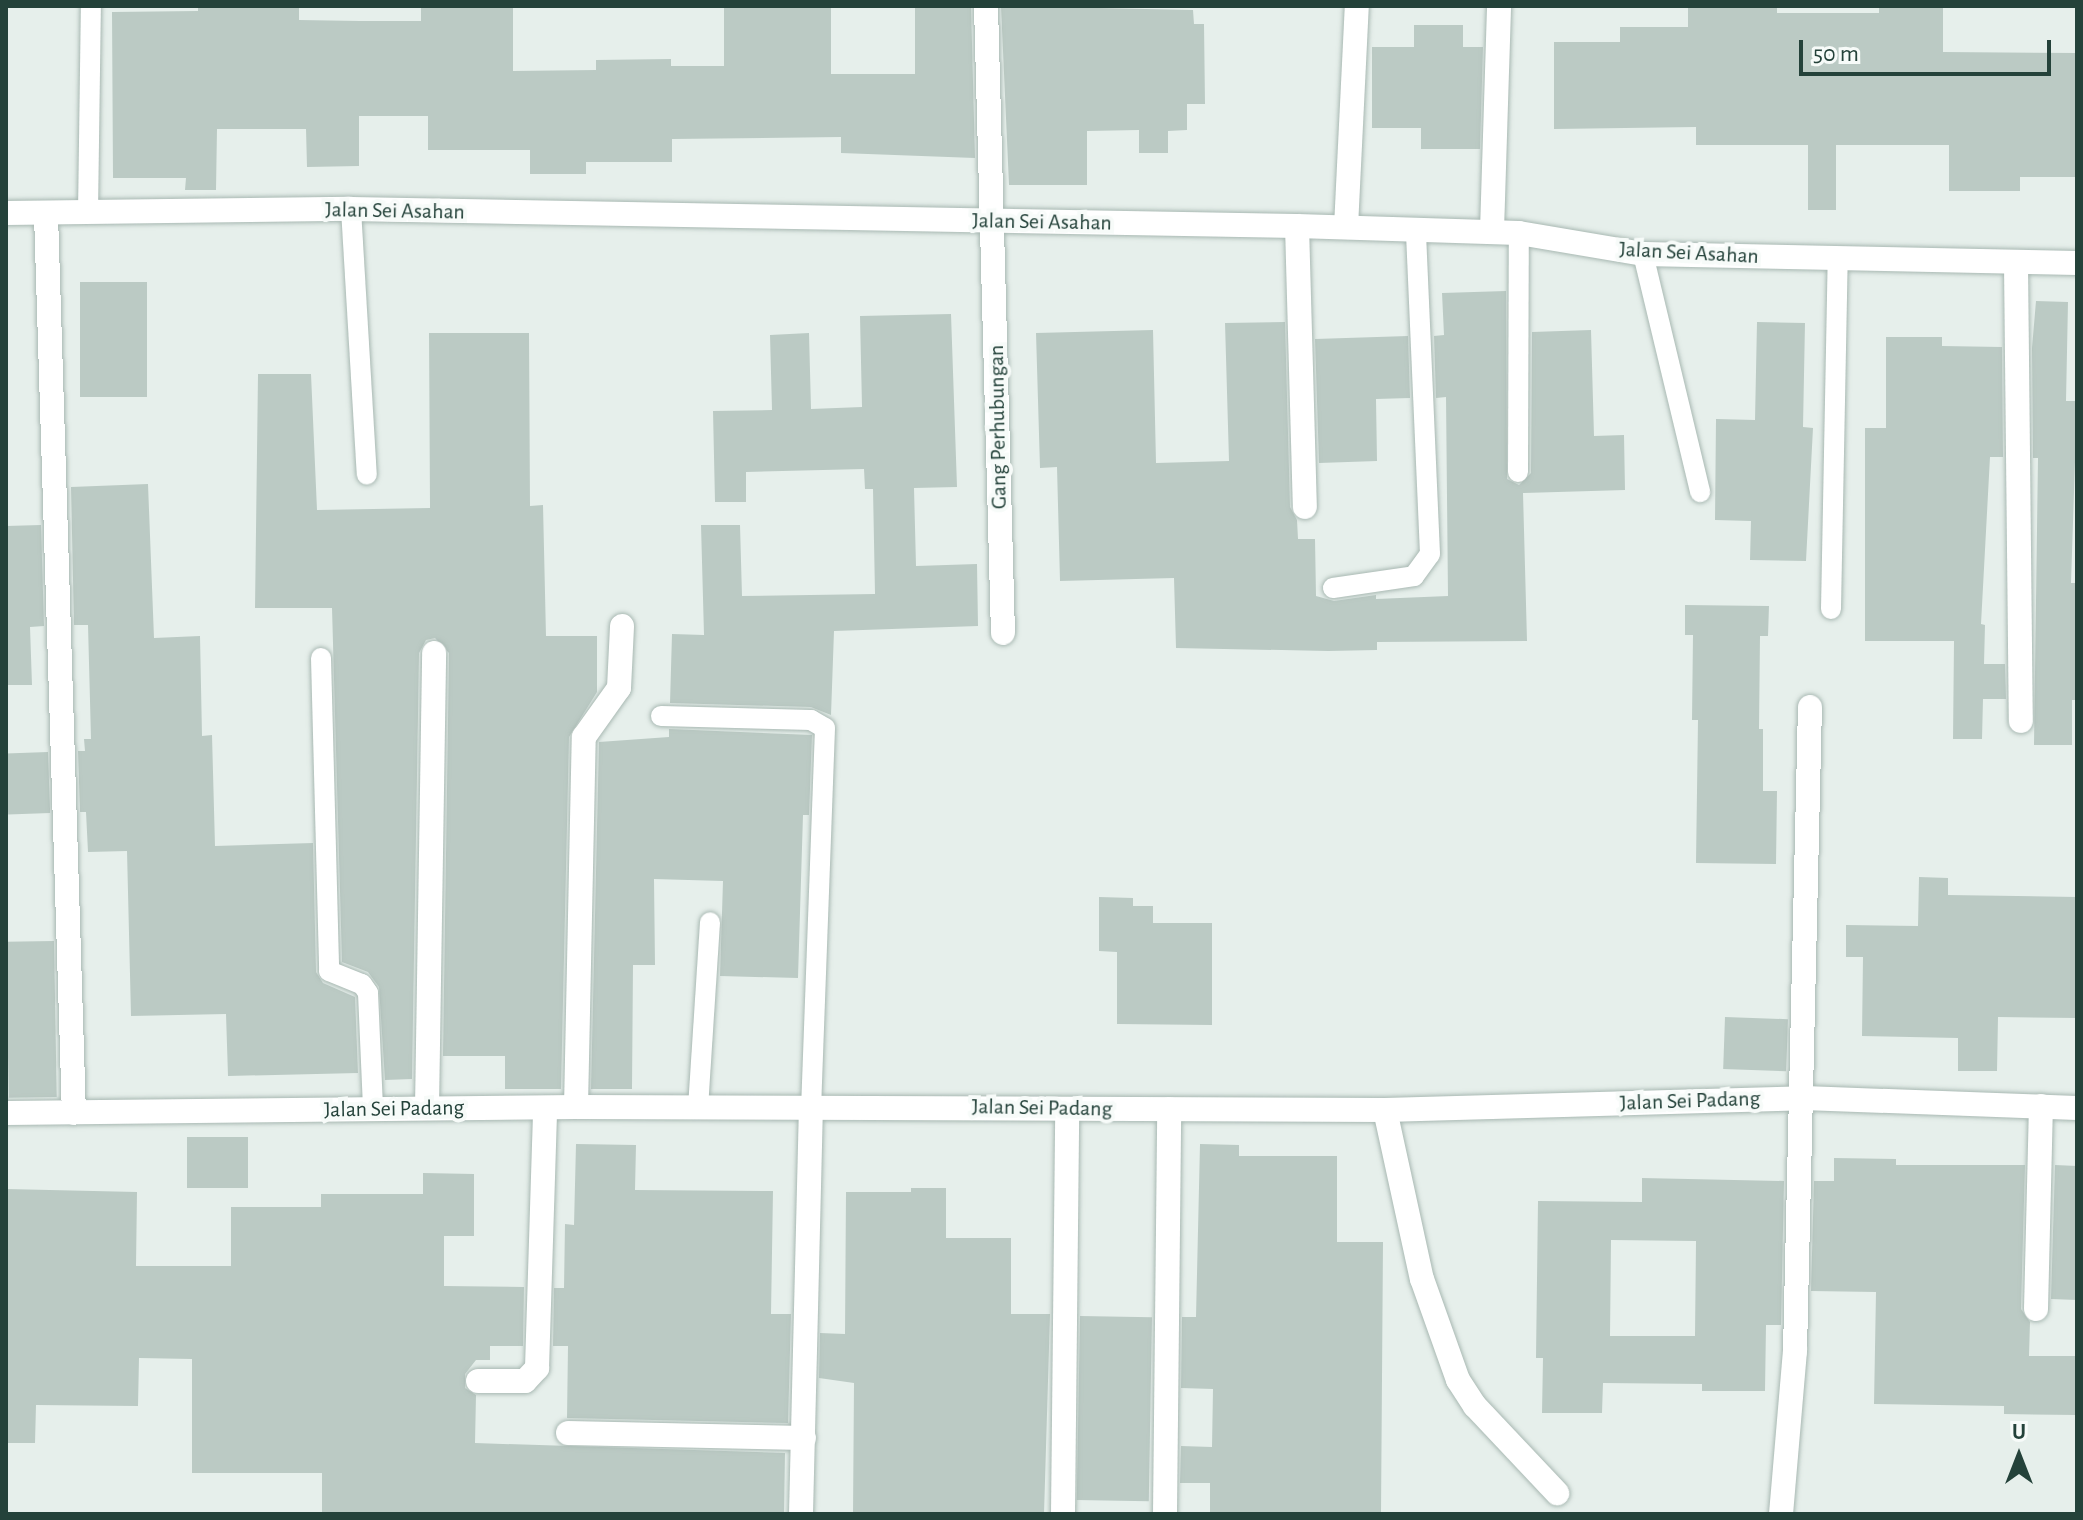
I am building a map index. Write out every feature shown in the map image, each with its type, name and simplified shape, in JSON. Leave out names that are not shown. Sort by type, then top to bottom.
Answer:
[{"type":"street","name":"Gang Perhubungan","points":[[986,6],[1003,633]]},
{"type":"street","points":[[1346,227],[1357,6]]},
{"type":"street","points":[[1492,231],[1499,6]]},
{"type":"street","name":"Jalan Sei Asahan","points":[[6,213],[351,209],[1346,227],[1519,233],[1643,254],[2077,263]]},
{"type":"street","points":[[46,214],[74,1113]]},
{"type":"street","points":[[1297,226],[1305,507]]},
{"type":"street","points":[[2016,263],[2021,721]]},
{"type":"street","points":[[576,1107],[584,737],[619,688],[622,626]]},
{"type":"street","points":[[427,1108],[434,653]]},
{"type":"street","points":[[1781,1514],[1795,1351],[1804,1098],[1810,707]]},
{"type":"street","name":"Jalan Sei Padang","points":[[6,1113],[576,1107],[1385,1110],[1804,1098],[2077,1108]]},
{"type":"street","points":[[2036,1309],[2041,1106]]},
{"type":"street","points":[[478,1381],[525,1381],[537,1368],[545,1108]]},
{"type":"street","points":[[801,1514],[811,1108]]},
{"type":"street","points":[[1063,1514],[1067,1109]]},
{"type":"street","points":[[1165,1514],[1169,1109]]},
{"type":"street","points":[[1385,1110],[1422,1279],[1458,1380],[1475,1406],[1557,1493]]},
{"type":"street","points":[[568,1433],[804,1438]]},
{"type":"lane","points":[[88,213],[91,6]]},
{"type":"lane","points":[[351,209],[367,475]]},
{"type":"lane","points":[[1333,588],[1414,576],[1430,554],[1416,230]]},
{"type":"lane","points":[[1518,472],[1519,233]]},
{"type":"lane","points":[[1643,254],[1700,492]]},
{"type":"lane","points":[[1831,609],[1838,259]]},
{"type":"lane","points":[[321,658],[329,971],[362,984],[368,993],[373,1109]]},
{"type":"lane","points":[[661,716],[811,720],[825,728],[811,1108]]},
{"type":"lane","points":[[698,1108],[710,922]]},
{"type":"building","points":[[198,6],[299,6],[299,20],[421,21],[421,6],[513,6],[513,71],[596,70],[596,60],[671,59],[671,66],[724,66],[724,6],[831,6],[831,74],[915,74],[915,6],[971,6],[975,158],[841,153],[841,137],[672,139],[672,162],[586,162],[586,174],[530,174],[530,150],[428,150],[428,116],[359,116],[359,166],[307,167],[306,129],[217,129],[216,190],[185,190],[186,178],[113,178],[112,12],[198,11]]},
{"type":"building","points":[[1001,6],[1193,10],[1194,24],[1204,24],[1205,104],[1187,104],[1187,130],[1168,131],[1168,153],[1139,153],[1139,130],[1087,131],[1087,185],[1009,185]]},
{"type":"building","points":[[1688,6],[1777,6],[1777,13],[1879,13],[1879,6],[1943,6],[1943,52],[2077,53],[2077,177],[2020,177],[2020,191],[1949,191],[1949,145],[1836,145],[1836,210],[1808,210],[1808,145],[1696,145],[1696,127],[1554,129],[1554,42],[1620,42],[1620,27],[1688,27]]},
{"type":"building","points":[[1414,25],[1463,25],[1463,47],[1483,47],[1480,149],[1421,149],[1421,128],[1372,128],[1372,47],[1414,47]]},
{"type":"building","points":[[80,282],[147,282],[147,397],[80,397]]},
{"type":"building","points":[[1506,291],[1507,479],[1519,485],[1531,473],[1532,332],[1591,330],[1594,436],[1624,435],[1625,490],[1523,493],[1527,641],[1377,642],[1377,650],[1328,651],[1176,648],[1174,578],[1060,581],[1057,467],[1040,468],[1036,333],[1153,330],[1156,463],[1229,461],[1225,323],[1285,322],[1290,507],[1297,520],[1298,539],[1315,539],[1316,596],[1334,601],[1376,595],[1376,599],[1448,596],[1446,397],[1436,398],[1434,336],[1444,335],[1442,293]]},
{"type":"building","points":[[2036,301],[2068,302],[2066,401],[2077,401],[2071,583],[2077,583],[2077,700],[2072,700],[2072,745],[2034,745],[2038,458],[2033,458],[2032,348]]},
{"type":"building","points":[[951,314],[957,487],[914,488],[916,566],[977,564],[978,626],[834,631],[831,715],[811,707],[670,703],[672,634],[704,635],[701,525],[740,525],[742,596],[875,594],[873,489],[865,489],[864,469],[746,472],[746,502],[715,502],[713,411],[772,410],[770,335],[809,333],[811,409],[862,407],[860,316]]},
{"type":"building","points":[[1757,322],[1805,323],[1803,427],[1813,428],[1806,561],[1750,560],[1751,521],[1715,520],[1716,419],[1755,420]]},
{"type":"building","points":[[429,333],[529,333],[530,506],[543,505],[546,636],[597,636],[597,692],[569,737],[561,1089],[505,1089],[505,1056],[443,1056],[449,653],[435,638],[426,640],[419,653],[412,1079],[385,1080],[379,987],[368,972],[342,962],[332,608],[255,608],[258,374],[311,374],[317,510],[430,508]]},
{"type":"building","points":[[1408,336],[1410,398],[1376,399],[1377,461],[1319,463],[1315,339]]},
{"type":"building","points":[[1886,337],[1942,337],[1942,346],[2002,347],[2003,457],[1990,457],[1981,624],[1985,625],[1984,664],[2005,664],[2006,699],[1983,699],[1982,739],[1953,739],[1954,641],[1865,641],[1865,428],[1886,428]]},
{"type":"building","points":[[148,484],[154,638],[200,636],[202,736],[212,735],[215,846],[313,843],[316,972],[323,983],[355,997],[358,1073],[228,1076],[226,1014],[131,1016],[127,851],[88,852],[86,812],[80,812],[78,751],[85,751],[84,739],[91,739],[88,625],[74,625],[71,487]]},
{"type":"building","points":[[41,525],[44,626],[30,627],[32,685],[6,685],[6,526]]},
{"type":"building","points":[[1685,605],[1769,606],[1768,636],[1760,636],[1759,729],[1763,729],[1763,791],[1777,791],[1776,864],[1696,863],[1698,720],[1692,720],[1693,635],[1685,635]]},
{"type":"building","points":[[669,729],[812,735],[809,815],[803,815],[798,978],[720,976],[723,881],[654,879],[655,965],[633,965],[632,1089],[591,1089],[599,742],[669,737]]},
{"type":"building","points":[[48,752],[50,813],[8,814],[6,753]]},
{"type":"building","points":[[1919,877],[1948,878],[1948,895],[2077,897],[2077,1018],[1998,1017],[1997,1071],[1958,1071],[1958,1038],[1862,1036],[1863,957],[1846,957],[1846,925],[1918,926]]},
{"type":"building","points":[[1099,897],[1133,898],[1133,906],[1153,906],[1153,923],[1212,923],[1212,1025],[1117,1024],[1117,952],[1099,951]]},
{"type":"building","points":[[54,941],[57,1097],[9,1098],[6,942]]},
{"type":"building","points":[[1725,1017],[1788,1019],[1786,1071],[1723,1069]]},
{"type":"building","points":[[187,1137],[248,1137],[248,1188],[187,1188]]},
{"type":"building","points":[[576,1144],[636,1145],[635,1190],[773,1191],[771,1314],[791,1314],[788,1423],[567,1418],[568,1346],[553,1346],[554,1288],[564,1288],[565,1224],[574,1225]]},
{"type":"building","points":[[1200,1144],[1239,1145],[1239,1156],[1337,1156],[1337,1242],[1383,1242],[1381,1514],[1210,1514],[1210,1483],[1180,1483],[1181,1446],[1212,1447],[1213,1389],[1181,1388],[1182,1317],[1196,1317]]},
{"type":"building","points":[[1834,1158],[1896,1159],[1896,1165],[2025,1165],[2021,1309],[2030,1322],[2029,1356],[2077,1356],[2077,1415],[2004,1414],[2004,1406],[1874,1404],[1876,1292],[1811,1291],[1814,1181],[1834,1181]]},
{"type":"building","points":[[2055,1165],[2077,1166],[2077,1300],[2051,1299]]},
{"type":"building","points":[[423,1173],[474,1174],[474,1236],[444,1236],[444,1286],[524,1287],[523,1346],[490,1346],[490,1360],[476,1360],[465,1374],[465,1388],[476,1395],[475,1443],[785,1453],[784,1514],[322,1514],[322,1473],[192,1473],[192,1359],[139,1358],[138,1406],[36,1405],[35,1443],[6,1443],[6,1189],[137,1192],[136,1266],[231,1266],[231,1207],[321,1207],[321,1194],[423,1194]]},
{"type":"building","points":[[1642,1178],[1784,1181],[1781,1325],[1766,1325],[1765,1391],[1702,1391],[1702,1384],[1603,1383],[1602,1413],[1542,1413],[1543,1358],[1536,1358],[1538,1201],[1642,1202]],"holes":[[[1611,1240],[1696,1241],[1695,1336],[1610,1336]]]},
{"type":"building","points":[[911,1188],[946,1188],[946,1238],[1011,1238],[1011,1314],[1050,1314],[1044,1514],[853,1514],[854,1383],[819,1378],[820,1333],[845,1334],[846,1192],[911,1192]]},
{"type":"building","points":[[1080,1316],[1152,1317],[1149,1501],[1077,1500]]}]
